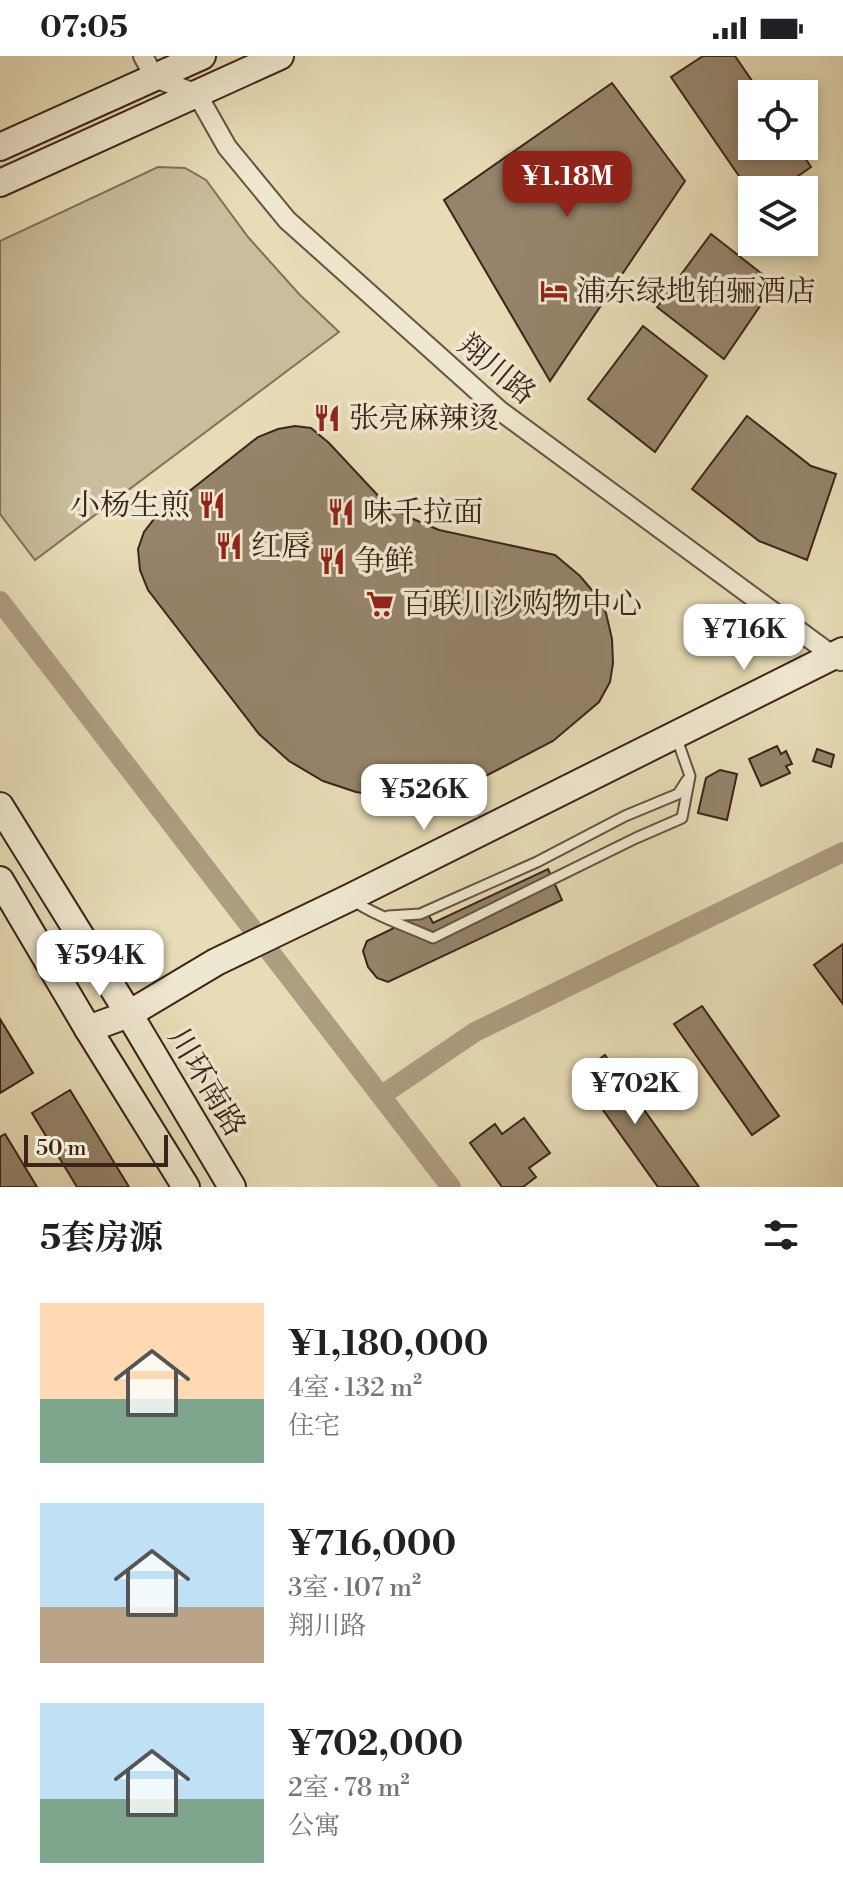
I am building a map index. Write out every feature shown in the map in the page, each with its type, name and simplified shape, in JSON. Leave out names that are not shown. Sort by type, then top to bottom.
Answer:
[{"type":"main road","points":[[0,147],[149,67],[202,56]]},
{"type":"main road","points":[[0,183],[280,56]]},
{"type":"main road","points":[[88,1029],[129,1014],[216,962],[675,734],[840,657]]},
{"type":"main road","name":"川环南路","points":[[0,806],[232,1187]]},
{"type":"main road","points":[[0,880],[186,1187]]},
{"type":"street","points":[[149,67],[197,94]]},
{"type":"street","name":"翔川路","points":[[197,94],[227,147],[287,220],[499,410],[840,657]]},
{"type":"lane","points":[[349,898],[370,912],[433,938],[682,818],[690,776],[675,734]]},
{"type":"lane","points":[[385,916],[420,914],[537,862],[625,816],[678,794],[690,776]]},
{"type":"shaded area","points":[[158,167],[185,168],[206,180],[248,237],[299,294],[339,332],[35,560],[0,514],[0,241]]},
{"type":"building","points":[[703,56],[735,56],[751,80],[738,80],[738,160],[806,160],[811,167],[798,176],[739,176],[671,77]]},
{"type":"building","name":"浦东绿地铂骊酒店","points":[[612,83],[685,181],[550,381],[444,200]]},
{"type":"building","points":[[711,234],[775,284],[724,359],[657,307]]},
{"type":"building","points":[[643,326],[707,376],[655,452],[588,399]]},
{"type":"building","points":[[747,416],[811,466],[836,474],[807,560],[759,541],[692,489]]},
{"type":"building","name":"百联川沙购物中心","points":[[295,426],[311,428],[384,502],[406,516],[439,530],[555,555],[580,576],[597,596],[606,613],[612,639],[610,682],[599,702],[553,741],[472,783],[442,793],[416,797],[387,797],[356,792],[323,781],[289,761],[259,734],[148,590],[140,570],[138,549],[144,532],[154,519],[258,437]]},
{"type":"building","points":[[777,746],[781,754],[786,751],[792,764],[786,766],[790,773],[761,786],[749,759]]},
{"type":"building","points":[[817,749],[834,755],[831,767],[813,761]]},
{"type":"building","points":[[720,770],[737,774],[727,820],[698,813],[706,778]]},
{"type":"building","points":[[548,869],[562,900],[388,982],[377,978],[368,967],[363,951],[367,941],[427,912],[433,923]]},
{"type":"building","points":[[843,944],[843,1004],[814,965]]},
{"type":"building","points":[[702,1006],[779,1116],[752,1135],[674,1024]]},
{"type":"building","points":[[0,1019],[33,1073],[0,1093]]},
{"type":"building","points":[[605,1055],[699,1187],[658,1187],[578,1075]]},
{"type":"building","points":[[70,1090],[129,1187],[77,1187],[32,1113]]},
{"type":"building","points":[[524,1118],[550,1153],[529,1168],[536,1177],[523,1187],[502,1187],[470,1143],[495,1124],[502,1134]]},
{"type":"building","points":[[5,1134],[37,1187],[0,1187],[0,1137]]},
{"type":"waterway","points":[[0,601],[451,1187]]},
{"type":"waterway","points":[[382,1095],[475,1032],[843,852]]},
{"type":"place","name":"浦东绿地铂骊酒店","points":[[554,291]]},
{"type":"place","name":"张亮麻辣烫","points":[[327,418]]},
{"type":"place","name":"小杨生煎","points":[[212,505]]},
{"type":"place","name":"味千拉面","points":[[341,512]]},
{"type":"place","name":"红唇","points":[[229,546]]},
{"type":"place","name":"争鲜","points":[[332,561]]},
{"type":"place","name":"百联川沙购物中心","points":[[380,604]]}]
